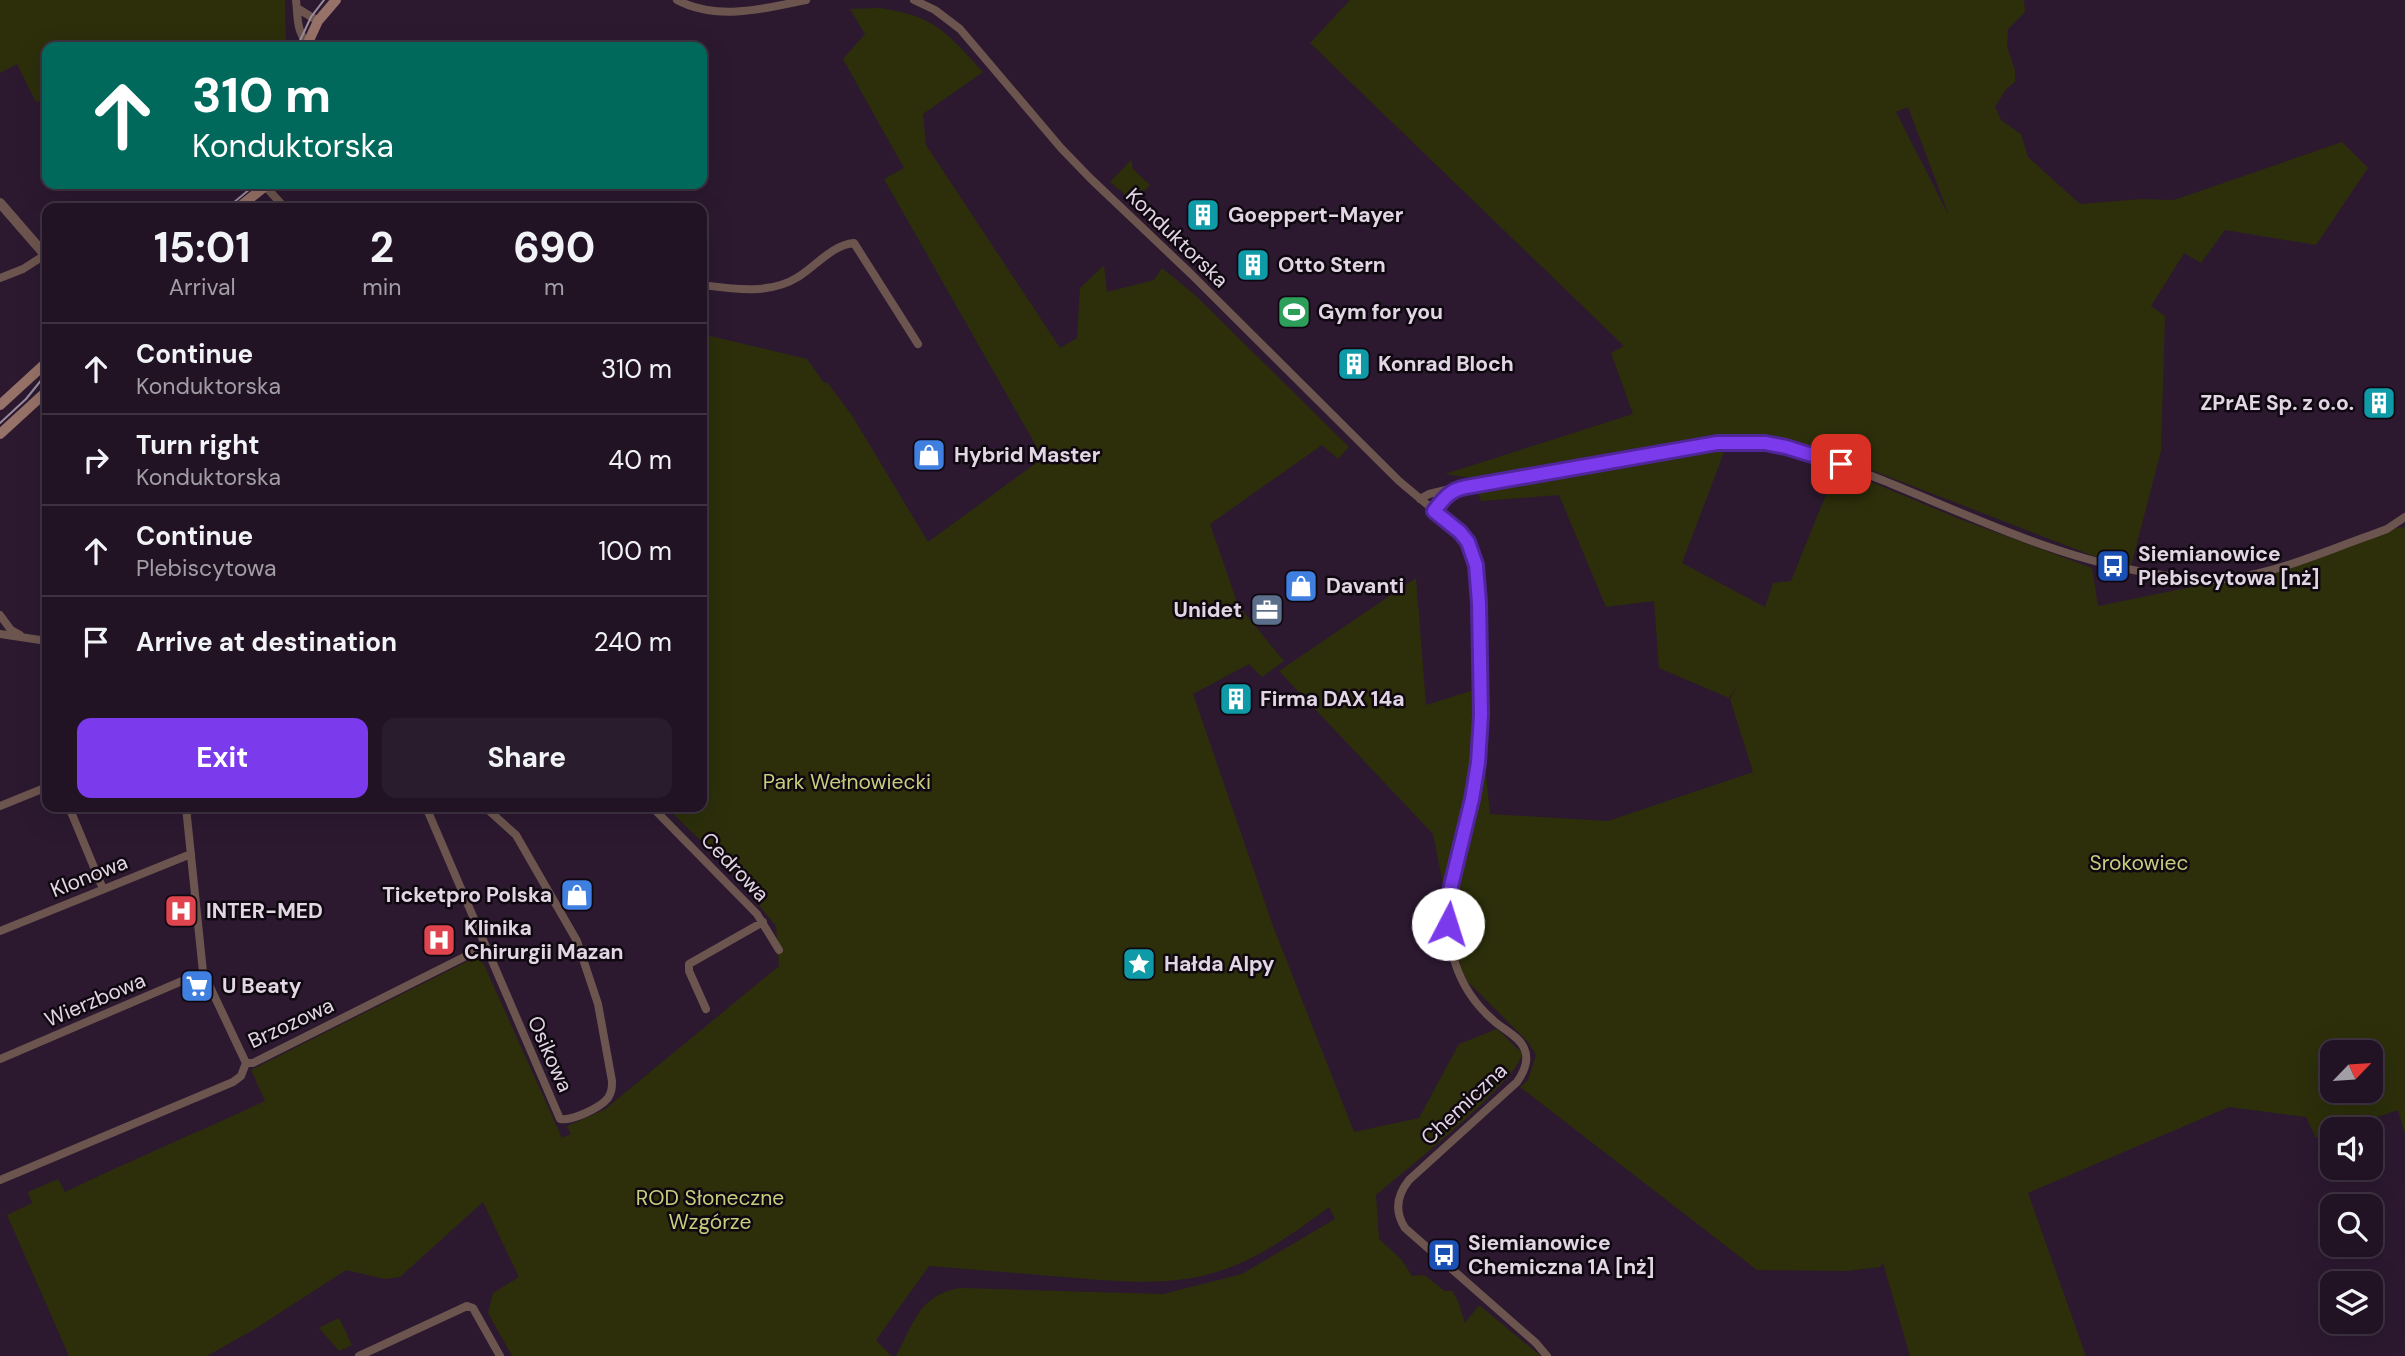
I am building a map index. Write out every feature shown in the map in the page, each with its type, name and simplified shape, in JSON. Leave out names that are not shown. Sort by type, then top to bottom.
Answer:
[{"type":"main road","points":[[308,42],[318,21],[336,0]]},
{"type":"main road","points":[[243,203],[261,189]]},
{"type":"main road","points":[[0,405],[42,368]]},
{"type":"main road","points":[[0,434],[42,396]]},
{"type":"street","points":[[677,0],[698,9],[720,12],[806,0]]},
{"type":"street","name":"Konduktorska","points":[[914,0],[935,10],[960,29],[1085,174],[1190,273],[1399,481],[1460,532],[1468,542]]},
{"type":"street","points":[[297,4],[318,21]]},
{"type":"street","points":[[297,4],[301,36],[305,42]]},
{"type":"street","points":[[269,189],[281,203]]},
{"type":"street","points":[[0,203],[42,251]]},
{"type":"street","points":[[707,286],[768,288],[784,284],[835,249],[854,243],[918,344]]},
{"type":"street","points":[[0,278],[42,258]]},
{"type":"street","points":[[1420,499],[1429,494],[1717,443],[1765,443],[1841,464],[2069,555],[2130,570],[2207,580],[2237,578],[2266,571],[2371,536],[2405,517]]},
{"type":"street","points":[[1434,511],[1454,490]]},
{"type":"street","name":"Chemiczna","points":[[1468,542],[1477,571],[1481,715],[1478,763],[1472,799],[1451,886],[1448,924],[1450,946],[1461,980],[1472,998],[1483,1011],[1522,1044],[1526,1065],[1517,1082],[1409,1180],[1399,1198],[1398,1213],[1405,1228],[1536,1343],[1547,1356]]},
{"type":"street","points":[[0,615],[11,630],[23,637]]},
{"type":"street","points":[[0,634],[5,631],[6,624]]},
{"type":"street","points":[[0,634],[42,640]]},
{"type":"street","points":[[0,806],[42,789]]},
{"type":"street","points":[[71,812],[103,889]]},
{"type":"street","points":[[187,812],[203,972],[242,1059],[247,1063]]},
{"type":"street","name":"Osikowa","points":[[428,812],[560,1119],[566,1119],[597,1106],[606,1100],[612,1089],[598,1004],[577,941],[516,835],[491,812]]},
{"type":"street","name":"Cedrowa","points":[[657,812],[749,905],[763,922],[779,950]]},
{"type":"street","name":"Klonowa","points":[[0,932],[191,854]]},
{"type":"street","name":"Cedrowa","points":[[706,1009],[689,971],[689,964],[763,922]]},
{"type":"street","name":"Brzozowa","points":[[0,1180],[233,1082],[241,1076],[247,1063],[253,1063],[484,947]]},
{"type":"street","name":"Wierzbowa","points":[[0,1059],[203,972]]},
{"type":"street","points":[[359,1356],[464,1307],[473,1308],[500,1356]]},
{"type":"green space","points":[[0,0],[285,0],[286,42],[42,42],[42,101],[36,102],[17,64],[0,73]]},
{"type":"green space","name":"Srokowiec","points":[[1350,0],[2024,0],[2025,12],[2008,29],[2007,47],[2015,70],[2015,82],[2006,89],[1995,107],[2001,120],[2021,134],[2028,157],[2080,204],[2142,199],[2174,200],[2342,142],[2368,168],[2316,245],[2225,230],[2201,263],[2184,253],[2151,306],[2165,316],[2161,451],[2130,570],[1796,441],[1726,447],[1682,563],[1765,607],[1773,583],[1791,581],[1833,477],[1845,471],[1957,518],[2092,568],[2098,606],[2256,574],[2387,529],[2405,527],[2405,1134],[2398,1110],[2377,1117],[2320,1117],[2320,1137],[2316,1138],[2306,1117],[2229,1107],[2028,1193],[2086,1356],[1910,1356],[1883,1263],[1880,1267],[1847,1271],[1757,1270],[1520,1087],[1528,1080],[1536,1055],[1528,1042],[1464,978],[1433,834],[1279,671],[1416,578],[1426,705],[1477,689],[1490,814],[1608,821],[1753,772],[1730,699],[1737,686],[1729,698],[1659,668],[1654,601],[1606,607],[1559,495],[1481,501],[1472,478],[1445,474],[1633,414],[1611,353],[1624,346],[1310,43]],"holes":[[[1908,107],[1948,214],[1896,112]]]},
{"type":"green space","points":[[879,8],[913,15],[927,21],[949,36],[983,72],[923,114],[926,145],[1060,348],[1077,338],[1080,288],[1104,265],[1107,292],[1154,280],[1162,268],[1196,296],[1349,447],[1338,459],[1322,445],[1210,524],[1238,605],[1284,661],[1262,677],[1249,664],[1193,694],[1273,926],[1354,1132],[1419,1118],[1459,1044],[1497,1029],[1522,1053],[1516,1066],[1482,1104],[1376,1195],[1379,1239],[1401,1259],[1412,1276],[1424,1275],[1445,1291],[1452,1291],[1465,1323],[1479,1305],[1541,1356],[896,1356],[919,1312],[935,1297],[946,1292],[960,1288],[1163,1294],[1242,1274],[1335,1219],[1329,1207],[1251,1258],[1223,1270],[1183,1279],[1124,1281],[929,1266],[876,1340],[891,1356],[512,1356],[488,1313],[493,1293],[519,1277],[483,1202],[400,1277],[385,1279],[346,1270],[258,1327],[207,1356],[69,1356],[7,1215],[32,1203],[28,1192],[58,1179],[65,1192],[265,1101],[251,1070],[476,957],[481,958],[562,1138],[571,1134],[567,1126],[604,1110],[779,966],[776,926],[725,864],[671,812],[707,812],[707,335],[807,359],[851,414],[928,542],[1043,458],[884,179],[904,168],[843,59],[865,34],[850,9]]},
{"type":"green space","points":[[1131,160],[1133,169],[1150,185],[1134,202],[1110,182]]},
{"type":"green space","points":[[339,1318],[352,1345],[339,1351],[319,1328]]},
{"type":"tram line","points":[[299,42],[311,17],[324,0]]},
{"type":"tram line","points":[[233,203],[250,189]]},
{"type":"tram line","points":[[0,423],[26,399],[42,379]]},
{"type":"place","name":"Goeppert-Mayer","points":[[1203,215]]},
{"type":"place","name":"Otto Stern","points":[[1253,265]]},
{"type":"place","name":"Gym for you","points":[[1294,312]]},
{"type":"place","name":"Konrad Bloch","points":[[1354,364]]},
{"type":"place","name":"ZPrAE Sp. z o.o.","points":[[2379,403]]},
{"type":"place","name":"Hybrid Master","points":[[929,455]]},
{"type":"place","name":"Siemianowice Plebiscytowa [nż]","points":[[2113,566]]},
{"type":"place","name":"Davanti","points":[[1301,586]]},
{"type":"place","name":"Unidet","points":[[1267,610]]},
{"type":"place","name":"Firma DAX 14a","points":[[1236,699]]},
{"type":"place","name":"Ticketpro Polska","points":[[577,895]]},
{"type":"place","name":"INTER-MED","points":[[181,911]]},
{"type":"place","name":"Klinika Chirurgii Mazan","points":[[439,940]]},
{"type":"place","name":"Hałda Alpy","points":[[1139,964]]},
{"type":"place","name":"U Beaty","points":[[197,986]]},
{"type":"place","name":"Siemianowice Chemiczna 1A [nż]","points":[[1444,1255]]},
{"type":"route","points":[[1448,924],[1451,886],[1478,763],[1481,715],[1476,565],[1464,536],[1434,511],[1445,497],[1454,490],[1466,487],[1717,443],[1765,443],[1841,464]]},
{"type":"park label","name":"Park Wełnowiecki","points":[[847,782]]},
{"type":"park label","name":"ROD Słoneczne Wzgórze","points":[[710,1210]]}]
